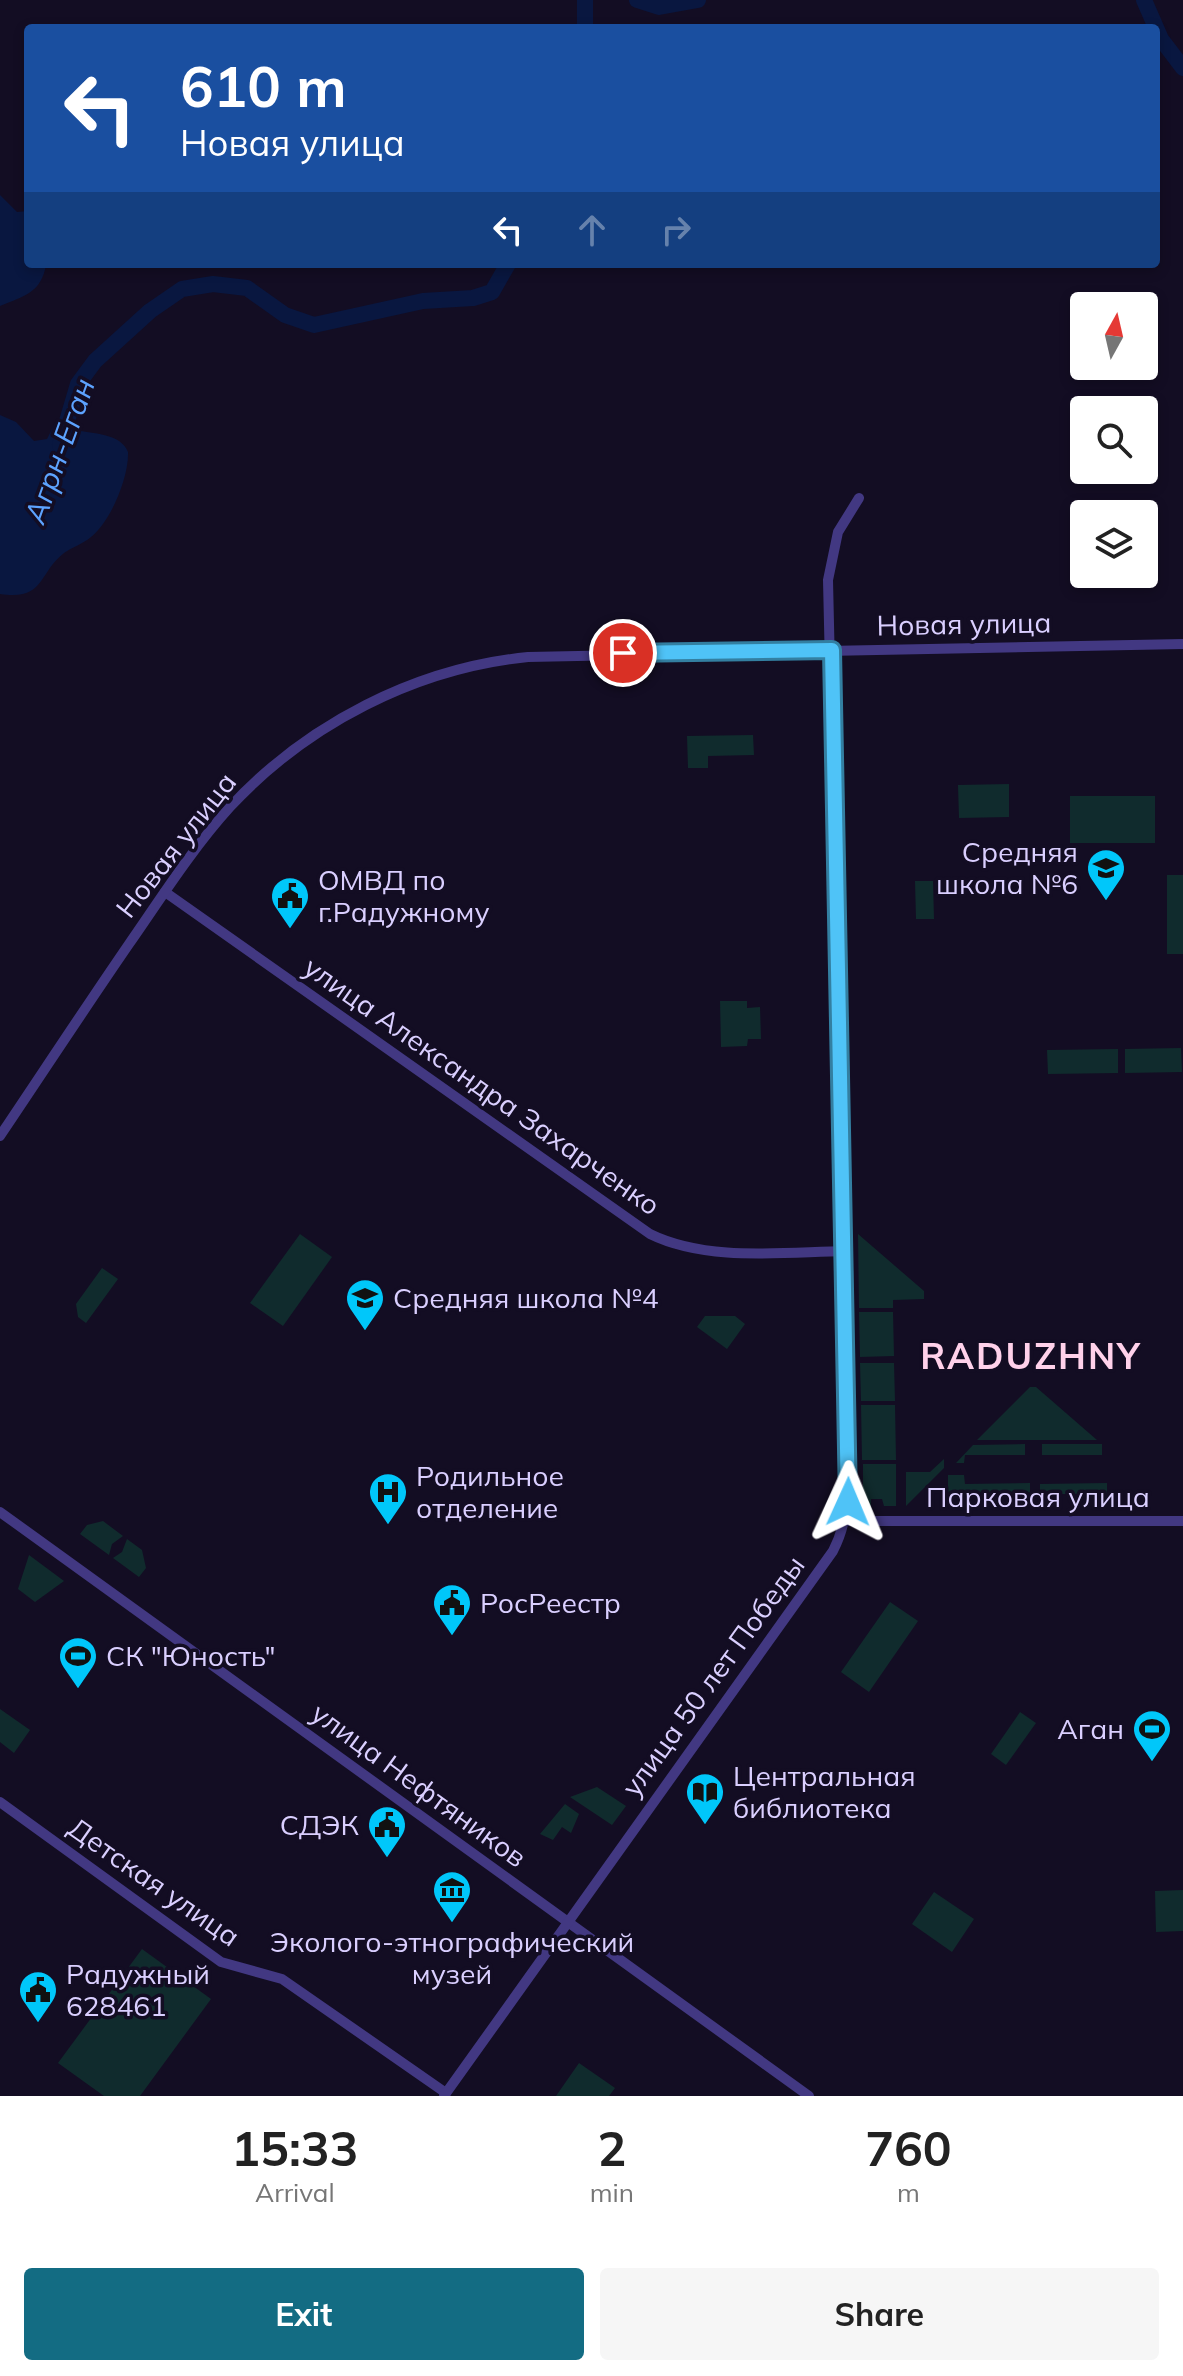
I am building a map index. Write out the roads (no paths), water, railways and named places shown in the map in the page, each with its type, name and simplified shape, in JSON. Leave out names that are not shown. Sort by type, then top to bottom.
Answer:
[{"type":"street","name":"улица 50 лет Победы","points":[[445,2094],[833,1551],[844,1521],[849,1482],[829,565],[842,521],[859,498]]},
{"type":"street","name":"Новая улица","points":[[0,1136],[165,892],[225,813],[282,759],[338,721],[431,678],[490,662],[528,657],[1183,644]]},
{"type":"street","name":"улица Александра Захарченко","points":[[165,892],[650,1234],[703,1250],[845,1251]]},
{"type":"street","name":"улица Нефтяников","points":[[0,1512],[809,2096]]},
{"type":"street","name":"Парковая улица","points":[[844,1521],[1183,1521]]},
{"type":"street","name":"Детская улица","points":[[0,1802],[221,1962],[282,1979],[445,2094]]},
{"type":"water","points":[[0,195],[17,212],[24,211],[24,268],[45,268],[36,288],[0,306]]},
{"type":"water","points":[[0,415],[16,422],[34,441],[47,439],[55,423],[77,425],[81,431],[114,438],[128,452],[117,498],[98,530],[64,553],[33,589],[15,595],[0,594]]},
{"type":"waterway","name":"Агрн-Еган","points":[[585,0],[585,24]]},
{"type":"waterway","name":"Агрн-Еган","points":[[637,0],[659,7],[698,0]]},
{"type":"waterway","name":"Агрн-Еган","points":[[1144,0],[1154,24]]},
{"type":"waterway","name":"Агрн-Еган","points":[[1160,37],[1183,68]]},
{"type":"waterway","name":"Агрн-Еган","points":[[60,445],[78,384],[95,361],[150,311],[182,289],[213,284],[247,288],[285,315],[314,325],[423,301],[473,298],[492,292],[506,268]]},
{"type":"place","name":"Средняя школа №6","points":[[1106,902]]},
{"type":"place","name":"ОМВД по г.Радужному","points":[[290,930]]},
{"type":"place","name":"Средняя школа №4","points":[[365,1332]]},
{"type":"place","name":"Родильное отделение","points":[[388,1526]]},
{"type":"place","name":"РосРеестр","points":[[452,1637]]},
{"type":"place","name":"СК \"Юность\"","points":[[78,1690]]},
{"type":"place","name":"Аган","points":[[1152,1763]]},
{"type":"place","name":"Центральная библиотека","points":[[705,1826]]},
{"type":"place","name":"СДЭК","points":[[387,1859]]},
{"type":"place","name":"Эколого-этнографический музей","points":[[452,1924]]},
{"type":"place","name":"Радужный 628461","points":[[38,2024]]},
{"type":"district","name":"RADUZHNY","points":[[1031,1356]]}]
